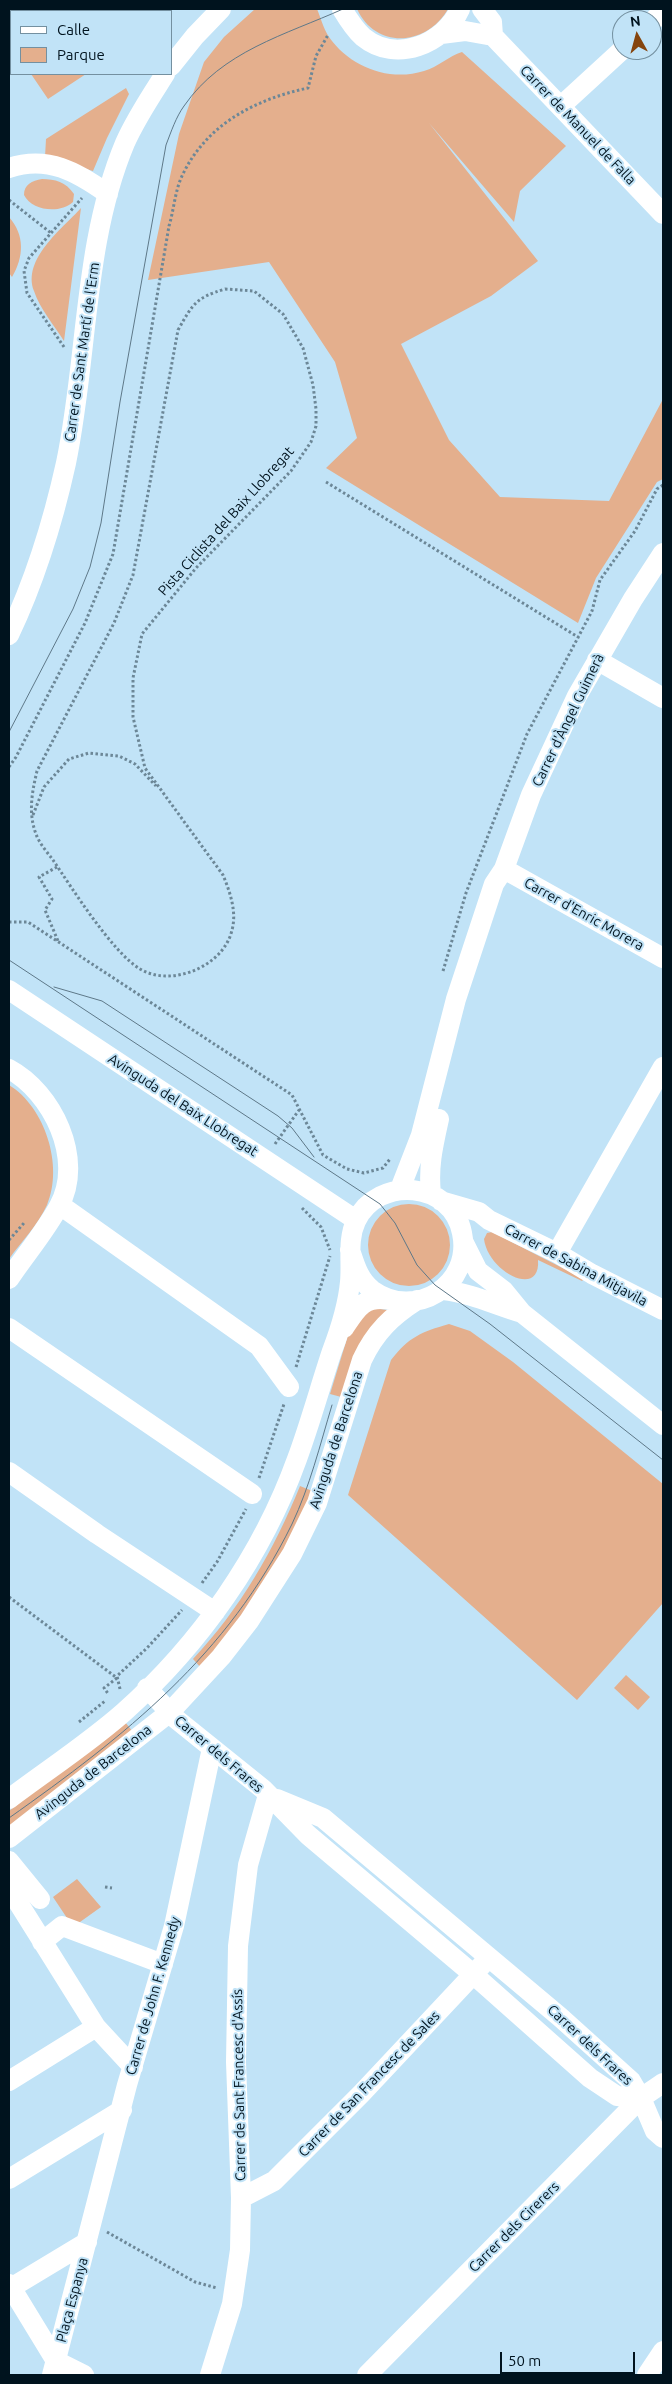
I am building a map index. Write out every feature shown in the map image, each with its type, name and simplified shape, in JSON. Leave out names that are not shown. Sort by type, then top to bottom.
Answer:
[{"type":"street","points":[[172,65],[221,9]]},
{"type":"street","points":[[342,9],[351,24],[364,37],[378,46],[396,49],[411,48],[428,43],[454,22],[460,9]]},
{"type":"street","name":"Carrer de Manuel de Falla","points":[[482,9],[492,22],[493,36],[663,214]]},
{"type":"street","points":[[441,34],[465,31],[493,36]]},
{"type":"street","points":[[561,106],[612,59]]},
{"type":"street","name":"Carrer de Sant Martí de l'Erm","points":[[9,635],[32,582],[47,537],[66,463],[96,248],[108,194],[126,143],[164,75]]},
{"type":"street","points":[[9,168],[38,162],[62,166],[88,179],[108,194]]},
{"type":"street","name":"Carrer d'Àngel Guimerà","points":[[400,1189],[421,1136],[456,998],[494,884],[504,869],[531,795],[555,742],[597,660],[663,553]]},
{"type":"street","points":[[597,660],[663,698]]},
{"type":"street","name":"Carrer d'Àngel Guimerà","points":[[436,1198],[428,1172],[430,1154],[481,953],[503,886],[504,869]]},
{"type":"street","name":"Carrer d'Enric Morera","points":[[504,869],[663,958]]},
{"type":"street","name":"Avinguda del Baix Llobregat","points":[[9,990],[356,1220]]},
{"type":"street","points":[[557,1253],[663,1067]]},
{"type":"street","points":[[9,1069],[44,1099],[57,1121],[68,1160],[60,1205],[9,1279]]},
{"type":"street","points":[[336,1340],[350,1280],[350,1238],[356,1220],[375,1200],[400,1189],[420,1190],[436,1198],[451,1210],[478,1271],[504,1291],[522,1313],[663,1425]]},
{"type":"street","name":"Carrer de Sabina Mitjavila","points":[[436,1198],[479,1212],[489,1220],[557,1253],[592,1274],[663,1310]]},
{"type":"street","points":[[60,1205],[259,1346],[289,1387]]},
{"type":"street","name":"Carrer de Sabina Mitjavila","points":[[463,1236],[471,1224],[489,1220]]},
{"type":"street","points":[[336,1340],[350,1315],[360,1306],[381,1298],[418,1300],[430,1297],[442,1290],[454,1280],[460,1268],[463,1236]]},
{"type":"street","points":[[350,1250],[357,1272],[372,1290],[392,1300]]},
{"type":"street","points":[[442,1290],[480,1297],[495,1305],[522,1313]]},
{"type":"street","name":"Avinguda de Barcelona","points":[[9,1838],[170,1712],[220,1657],[249,1621],[273,1586],[317,1503],[362,1360],[371,1340],[383,1325],[418,1300]]},
{"type":"street","points":[[9,1328],[252,1494]]},
{"type":"street","name":"Avinguda de Barcelona","points":[[9,1799],[124,1712],[179,1656],[215,1612],[250,1559],[286,1484],[296,1461],[336,1340]]},
{"type":"street","points":[[9,1472],[215,1612]]},
{"type":"street","name":"Carrer dels Frares","points":[[147,1688],[170,1712],[268,1795],[308,1835],[474,1975],[590,2078],[617,2096],[642,2098]]},
{"type":"street","name":"Carrer de John F. Kennedy","points":[[87,2242],[133,2067],[174,1926],[212,1748]]},
{"type":"street","name":"Carrer dels Frares","points":[[268,1795],[323,1818],[560,2017],[631,2081],[642,2098]]},
{"type":"street","name":"Carrer de Sant Francesc d'Assís","points":[[210,2375],[234,2298],[240,2250],[236,2062],[238,1946],[248,1865],[268,1795]]},
{"type":"street","points":[[9,1861],[40,1899]]},
{"type":"street","points":[[9,1888],[96,2027],[133,2067]]},
{"type":"street","points":[[42,1942],[62,1926],[163,1964]]},
{"type":"street","name":"Carrer de San Francesc de Sales","points":[[240,2198],[274,2182],[361,2094],[488,1958]]},
{"type":"street","points":[[9,2081],[96,2027]]},
{"type":"street","name":"Carrer dels Cirerers","points":[[367,2375],[642,2098],[663,2083]]},
{"type":"street","points":[[642,2098],[655,2131],[663,2138]]},
{"type":"street","points":[[9,2179],[122,2110]]},
{"type":"street","name":"Plaça Espanya","points":[[54,2368],[10,2287],[87,2242]]},
{"type":"street","name":"Plaça Espanya","points":[[54,2368],[87,2242]]},
{"type":"street","points":[[647,2375],[663,2351]]},
{"type":"street","points":[[54,2368],[84,2375]]},
{"type":"path","points":[[9,767],[86,623],[113,554],[170,226],[182,176],[195,153],[212,134],[238,114],[258,102],[282,93],[308,88],[316,56],[328,35]]},
{"type":"path","points":[[66,351],[27,293],[24,271],[29,258],[82,198]]},
{"type":"path","points":[[9,200],[51,233]]},
{"type":"path","name":"Pista Ciclista del Baix Llobregat","points":[[225,289],[238,289],[254,292],[283,314],[303,348],[313,385],[316,426],[311,442],[291,471],[196,568],[142,634],[132,678],[133,717],[145,768],[163,794],[223,875],[230,892],[234,913],[232,932],[212,963],[193,972],[175,976],[141,970],[126,958],[78,899],[36,835],[30,796],[37,771],[114,622],[134,575],[178,330],[192,306],[204,295],[225,289]]},
{"type":"path","points":[[326,482],[578,636]]},
{"type":"path","points":[[33,817],[44,787],[69,759],[89,753],[120,756],[135,764],[163,794]]},
{"type":"path","points":[[57,867],[39,877],[52,899],[44,910],[58,942]]},
{"type":"path","points":[[9,922],[28,922],[292,1095],[323,1155],[347,1169],[364,1173],[383,1168],[394,1155]]},
{"type":"path","points":[[265,1158],[299,1110]]},
{"type":"path","points":[[109,1695],[104,1688],[117,1678],[153,1642],[192,1598],[234,1534],[252,1494],[289,1387],[331,1252],[320,1227],[301,1208]]},
{"type":"path","points":[[9,1240],[27,1220]]},
{"type":"path","points":[[9,1597],[117,1678],[120,1686]]},
{"type":"path","points":[[77,1724],[104,1702]]},
{"type":"path","points":[[106,1887],[112,1888]]},
{"type":"path","points":[[106,2231],[195,2282],[221,2289]]},
{"type":"green space","points":[[9,9],[59,10],[10,10],[10,41]]},
{"type":"green space","points":[[255,9],[317,9],[327,34],[338,48],[359,64],[384,73],[397,75],[424,71],[462,52],[566,146],[520,191],[514,222],[429,123],[538,261],[491,296],[401,344],[449,440],[500,497],[609,501],[663,399],[663,479],[657,482],[596,578],[578,623],[326,468],[357,438],[335,362],[269,262],[148,280],[179,134],[204,62],[224,37]]},
{"type":"green space","points":[[357,9],[448,9],[439,21],[428,30],[415,36],[402,38],[389,37],[376,32]]},
{"type":"green space","points":[[32,75],[84,75],[48,99]]},
{"type":"green space","points":[[126,88],[129,94],[93,171],[45,157],[46,139]]},
{"type":"green space","points":[[42,179],[64,184],[74,194],[73,202],[67,206],[54,209],[33,205],[24,195],[25,188],[32,182]]},
{"type":"green space","points":[[81,208],[64,341],[40,304],[34,291],[32,279],[34,267],[46,245]]},
{"type":"green space","points":[[9,217],[18,231],[21,246],[19,262],[12,277],[9,273]]},
{"type":"green space","points":[[9,1085],[22,1095],[33,1108],[41,1122],[52,1156],[53,1173],[52,1190],[47,1205],[9,1259]]},
{"type":"green space","points":[[409,1204],[425,1207],[438,1216],[447,1229],[450,1245],[447,1261],[438,1274],[425,1283],[409,1286],[393,1283],[380,1274],[371,1261],[368,1245],[371,1229],[380,1216],[393,1207]]},
{"type":"green space","points":[[492,1232],[584,1279],[582,1281],[538,1260],[537,1272],[531,1278],[523,1279],[514,1276],[495,1262],[488,1251],[484,1239],[487,1233]]},
{"type":"green space","points":[[371,1308],[388,1310],[345,1398],[330,1394],[349,1332]]},
{"type":"green space","points":[[449,1324],[470,1331],[513,1362],[663,1484],[663,1603],[577,1700],[348,1495],[391,1360],[416,1336]]},
{"type":"green space","points":[[300,1486],[315,1492],[274,1572],[202,1669],[193,1659],[226,1620],[254,1578],[279,1533]]},
{"type":"green space","points":[[626,1675],[650,1697],[638,1710],[614,1688]]},
{"type":"green space","points":[[125,1722],[133,1732],[9,1827],[9,1811]]},
{"type":"green space","points":[[77,1879],[101,1907],[73,1927],[53,1897]]},
{"type":"tram line","points":[[9,732],[73,609],[90,567],[101,523],[120,402],[166,145],[176,120],[199,87],[236,58],[277,37],[343,9]]},
{"type":"tram line","points":[[9,960],[380,1204],[395,1223],[417,1265],[435,1285],[490,1324],[663,1460]]},
{"type":"tram line","points":[[54,987],[102,1001],[278,1116],[292,1128],[314,1157]]},
{"type":"tram line","points":[[9,1818],[93,1756],[133,1723],[205,1653],[237,1614],[266,1571],[292,1524],[309,1480],[332,1405]]}]
